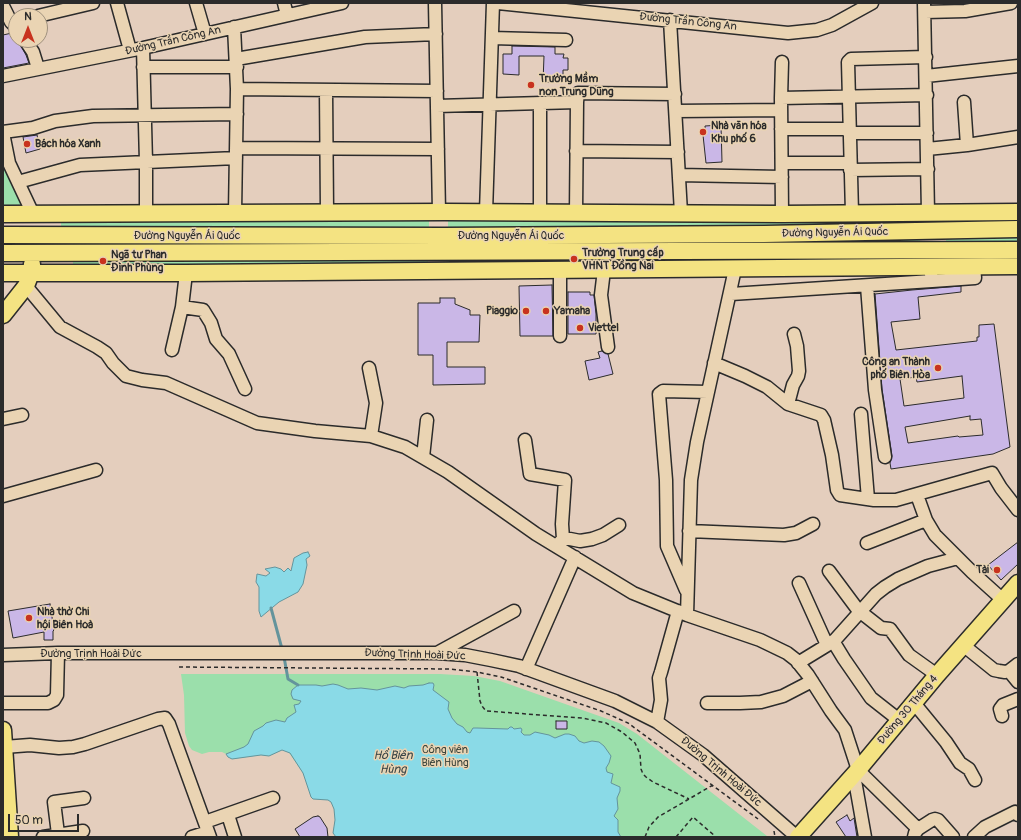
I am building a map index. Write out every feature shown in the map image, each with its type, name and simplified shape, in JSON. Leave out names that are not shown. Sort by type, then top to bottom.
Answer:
[{"type":"main road","points":[[438,270],[439,212]]},
{"type":"main road","name":"Đường Nguyễn Ái Quốc","points":[[3,214],[540,212],[681,214],[928,214],[1018,212]]},
{"type":"main road","points":[[3,315],[29,280],[32,253],[33,214]]},
{"type":"main road","points":[[928,214],[931,274]]},
{"type":"main road","name":"Đường Nguyễn Ái Quốc","points":[[3,235],[439,236],[764,234],[1018,229]]},
{"type":"main road","name":"Đường Nguyễn Ái Quốc","points":[[3,252],[1018,250]]},
{"type":"main road","points":[[3,300],[19,280],[186,273],[735,269],[931,274],[974,267],[1018,266]]},
{"type":"main road","points":[[3,273],[29,280]]},
{"type":"main road","name":"Đường 30 Tháng 4","points":[[798,837],[856,772],[963,645],[1018,584]]},
{"type":"main road","points":[[3,730],[10,837]]},
{"type":"street","points":[[48,14],[93,3]]},
{"type":"street","points":[[117,3],[130,50]]},
{"type":"street","points":[[196,3],[205,34]]},
{"type":"street","points":[[284,3],[287,15]]},
{"type":"street","name":"Đường Trần Công An","points":[[3,76],[143,48],[342,3]]},
{"type":"street","points":[[435,3],[439,212]]},
{"type":"street","points":[[486,212],[493,3]]},
{"type":"street","name":"Đường Trần Công An","points":[[498,3],[780,32],[803,32],[817,30],[832,25],[872,3]]},
{"type":"street","points":[[928,214],[925,8],[965,11],[1012,3]]},
{"type":"street","points":[[670,20],[681,214]]},
{"type":"street","points":[[234,27],[237,89],[235,212]]},
{"type":"street","points":[[143,67],[236,63],[364,37],[436,34]]},
{"type":"street","points":[[492,38],[566,40]]},
{"type":"street","points":[[31,48],[38,68]]},
{"type":"street","points":[[143,48],[146,213]]},
{"type":"street","points":[[852,213],[848,97],[849,59],[926,57]]},
{"type":"street","points":[[782,62],[782,214]]},
{"type":"street","points":[[926,76],[1018,66]]},
{"type":"street","points":[[237,89],[437,91]]},
{"type":"street","points":[[326,90],[327,212]]},
{"type":"street","points":[[576,213],[578,93],[675,94]]},
{"type":"street","points":[[781,98],[927,95]]},
{"type":"street","points":[[437,106],[577,102]]},
{"type":"street","points":[[964,102],[967,145]]},
{"type":"street","points":[[540,103],[540,212]]},
{"type":"street","points":[[676,111],[781,110]]},
{"type":"street","points":[[33,214],[6,159],[3,132],[33,128],[55,121],[93,116],[237,114]]},
{"type":"street","points":[[781,129],[927,133]]},
{"type":"street","points":[[927,149],[967,145],[1018,137]]},
{"type":"street","points":[[18,182],[80,165],[146,162],[236,153],[327,149],[438,149]]},
{"type":"street","points":[[576,151],[678,152]]},
{"type":"street","points":[[782,163],[928,169]]},
{"type":"street","points":[[679,175],[782,177]]},
{"type":"street","points":[[656,722],[661,700],[660,672],[683,613],[688,593],[691,480],[697,442],[731,294],[735,269]]},
{"type":"street","points":[[560,270],[560,336]]},
{"type":"street","points":[[604,270],[602,295],[608,347]]},
{"type":"street","points":[[172,350],[182,307],[186,273]]},
{"type":"street","points":[[731,294],[867,286],[931,274]]},
{"type":"street","points":[[29,280],[60,328],[106,353],[113,363],[126,376],[166,383],[256,423],[315,431],[371,436],[405,447],[448,472],[536,534],[559,542],[575,557],[633,593],[683,613],[760,640],[787,653],[798,663],[812,681],[845,730],[856,772],[865,837]]},
{"type":"street","points":[[867,286],[875,390],[885,457]]},
{"type":"street","points":[[182,307],[203,310],[211,323],[216,339],[229,354],[245,389]]},
{"type":"street","points":[[788,404],[793,385],[799,371],[797,346],[794,334]]},
{"type":"street","points":[[714,363],[767,387],[788,404],[818,413],[823,418],[832,454],[837,490],[839,494],[845,497],[891,500],[917,495],[992,473],[1001,488],[1018,510]]},
{"type":"street","points":[[368,368],[376,403],[371,436]]},
{"type":"street","points":[[688,593],[667,546],[666,480],[659,394],[663,392],[708,392]]},
{"type":"street","points":[[862,414],[868,499]]},
{"type":"street","points":[[3,418],[22,415]]},
{"type":"street","points":[[423,457],[426,420]]},
{"type":"street","points":[[525,440],[530,474],[564,480],[562,524],[559,542]]},
{"type":"street","points":[[3,496],[96,470]]},
{"type":"street","points":[[917,495],[926,520],[935,535],[1003,600]]},
{"type":"street","points":[[867,543],[926,520]]},
{"type":"street","points":[[689,531],[784,535],[796,533],[813,524]]},
{"type":"street","points":[[559,542],[570,539],[580,541],[592,539],[603,535],[619,525]]},
{"type":"street","points":[[526,669],[575,557]]},
{"type":"street","points":[[798,663],[830,643],[879,592],[898,579],[932,565],[958,558]]},
{"type":"street","points":[[829,571],[860,612],[881,628],[890,629],[909,655],[937,676]]},
{"type":"street","points":[[799,583],[830,643],[844,659],[871,698],[899,720]]},
{"type":"street","points":[[437,653],[514,611]]},
{"type":"street","points":[[963,645],[994,670],[1002,672],[1013,668],[1018,682]]},
{"type":"street","name":"Đường Trịnh Hoài Đức","points":[[3,655],[437,653],[465,655],[492,660],[526,669],[615,701],[656,722],[703,755],[798,837]]},
{"type":"street","points":[[3,703],[48,702],[54,700],[57,695],[58,654]]},
{"type":"street","points":[[708,703],[740,704],[765,701],[783,696],[812,681]]},
{"type":"street","points":[[1002,716],[1000,709],[1003,705],[1018,699]]},
{"type":"street","points":[[914,702],[946,742],[960,763],[969,769],[975,780]]},
{"type":"street","points":[[4,747],[30,745],[59,748],[73,747],[158,719],[163,718],[168,720],[208,830]]},
{"type":"street","points":[[856,772],[916,833],[932,820],[936,819],[953,837]]},
{"type":"street","points":[[58,834],[54,802],[84,798]]},
{"type":"street","points":[[192,837],[208,830],[228,814],[273,798]]},
{"type":"street","points":[[974,837],[985,827],[1014,812],[1018,815]]},
{"type":"street","points":[[228,814],[235,837]]},
{"type":"street","points":[[43,837],[83,830]]},
{"type":"path","points":[[179,668],[449,669],[477,672],[501,677],[617,717],[639,730],[760,820]]},
{"type":"path","points":[[477,672],[480,701],[486,711],[582,718],[606,724],[622,732],[635,743],[640,754],[641,769],[646,777],[653,782],[689,799]]},
{"type":"path","points":[[646,837],[653,822],[658,817],[713,785]]},
{"type":"path","points":[[676,837],[693,817],[716,837]]},
{"type":"path","points":[[772,828],[775,837]]},
{"type":"green space","points":[[3,163],[25,208],[3,208]]},
{"type":"green space","points":[[429,217],[429,231],[61,230],[61,219]]},
{"type":"green space","points":[[448,217],[919,219],[919,225],[448,230]]},
{"type":"green space","points":[[939,218],[1018,218],[1018,225],[939,225]]},
{"type":"green space","points":[[1018,235],[1018,244],[946,244],[946,236]]},
{"type":"green space","points":[[920,236],[920,244],[448,247],[604,241]]},
{"type":"green space","points":[[920,255],[920,262],[447,265],[447,257]]},
{"type":"green space","points":[[428,257],[428,265],[73,268],[73,258]]},
{"type":"green space","name":"Hồ Biên Hùng","points":[[181,674],[440,674],[474,676],[500,681],[619,723],[637,734],[767,836],[336,837],[333,833],[335,820],[334,809],[331,802],[328,800],[313,799],[311,797],[303,773],[288,751],[282,750],[269,756],[261,755],[232,759],[222,752],[209,752],[202,754],[192,750],[189,746],[185,733],[184,695]]},
{"type":"water","points":[[308,552],[310,556],[306,559],[307,565],[303,584],[298,592],[279,602],[261,617],[259,611],[259,587],[256,582],[257,574],[266,576],[270,573],[265,569],[275,567],[284,572],[288,568],[291,571],[294,558]]},
{"type":"water","name":"Hồ Biên Hùng","points":[[433,683],[433,690],[449,702],[448,709],[452,718],[467,732],[470,733],[473,728],[508,729],[512,727],[514,729],[521,728],[521,732],[524,735],[530,735],[535,732],[555,738],[569,734],[575,736],[579,741],[584,743],[592,741],[599,742],[604,746],[611,756],[606,768],[607,772],[613,774],[611,783],[620,787],[617,798],[618,809],[614,816],[618,820],[618,832],[621,837],[336,837],[333,833],[335,820],[334,809],[331,802],[328,800],[313,799],[311,797],[303,773],[290,753],[282,750],[269,756],[261,755],[232,759],[226,754],[248,744],[254,731],[266,723],[276,720],[285,722],[287,718],[296,712],[294,705],[299,704],[301,701],[293,699],[291,694],[292,690],[298,685],[322,686],[333,684],[348,689],[361,688],[377,690],[395,686],[404,688]]},
{"type":"building","points":[[8,34],[8,48],[22,48],[29,63],[3,68],[3,35]]},
{"type":"building","points":[[512,46],[555,47],[555,54],[564,54],[563,58],[568,58],[568,70],[563,70],[563,76],[559,76],[559,82],[543,82],[544,56],[519,56],[519,75],[503,74],[503,54],[512,54]]},
{"type":"building","points":[[721,125],[722,162],[706,163],[703,135],[705,135],[705,126]]},
{"type":"building","points":[[37,135],[40,149],[26,153],[23,137]]},
{"type":"building","points":[[552,285],[553,336],[520,336],[519,286]]},
{"type":"building","name":"Công an Thành phố Biên Hòa","points":[[961,286],[961,292],[918,297],[920,319],[891,322],[896,350],[977,341],[977,337],[979,337],[979,325],[994,324],[1010,447],[993,454],[891,469],[890,463],[892,456],[882,389],[875,294]],"holes":[[[962,376],[964,398],[904,406],[900,379],[916,377],[917,382]],[[970,416],[970,420],[981,419],[983,435],[958,436],[908,443],[905,427]]]},
{"type":"building","points":[[568,292],[590,292],[590,295],[594,295],[596,334],[568,334]]},
{"type":"building","points":[[440,298],[455,298],[455,304],[470,310],[470,315],[480,315],[479,342],[447,342],[447,367],[485,367],[485,384],[433,385],[433,355],[418,355],[418,303],[440,303]]},
{"type":"building","points":[[602,351],[608,354],[613,374],[589,380],[585,361],[600,358],[598,352]]},
{"type":"building","points":[[1018,542],[1018,564],[1001,580],[988,565]]},
{"type":"building","name":"Nhà thờ Chi hội Biên Hoà","points":[[50,604],[54,630],[53,640],[44,640],[44,632],[13,638],[8,611]]},
{"type":"building","points":[[556,721],[567,721],[567,729],[556,729]]},
{"type":"building","points":[[847,815],[850,821],[854,818],[857,837],[846,837],[836,822]]},
{"type":"building","points":[[318,816],[327,828],[328,837],[300,837],[295,829],[313,817]]},
{"type":"waterway","points":[[271,608],[282,649]]},
{"type":"waterway","points":[[284,657],[288,679],[298,685]]},
{"type":"place","name":"Trường Mầm non Trung Dũng","points":[[531,85]]},
{"type":"place","name":"Nhà văn hóa Khu phố 6","points":[[703,132]]},
{"type":"place","name":"Bách hóa Xanh","points":[[27,144]]},
{"type":"place","name":"Trường Trung cấp VHNT Đồng Nai","points":[[574,259]]},
{"type":"place","name":"Ngã tư Phan Đình Phùng","points":[[103,261]]},
{"type":"place","name":"Piaggio","points":[[526,311]]},
{"type":"place","name":"Yamaha","points":[[546,311]]},
{"type":"place","name":"Viettel","points":[[580,328]]},
{"type":"place","name":"Công an Thành phố Biên Hòa","points":[[938,368]]},
{"type":"place","name":"Tài","points":[[997,570]]},
{"type":"place","name":"Nhà thờ Chi hội Biên Hoà","points":[[29,618]]},
{"type":"park label","name":"Công viên Biên Hùng","points":[[445,756]]}]
